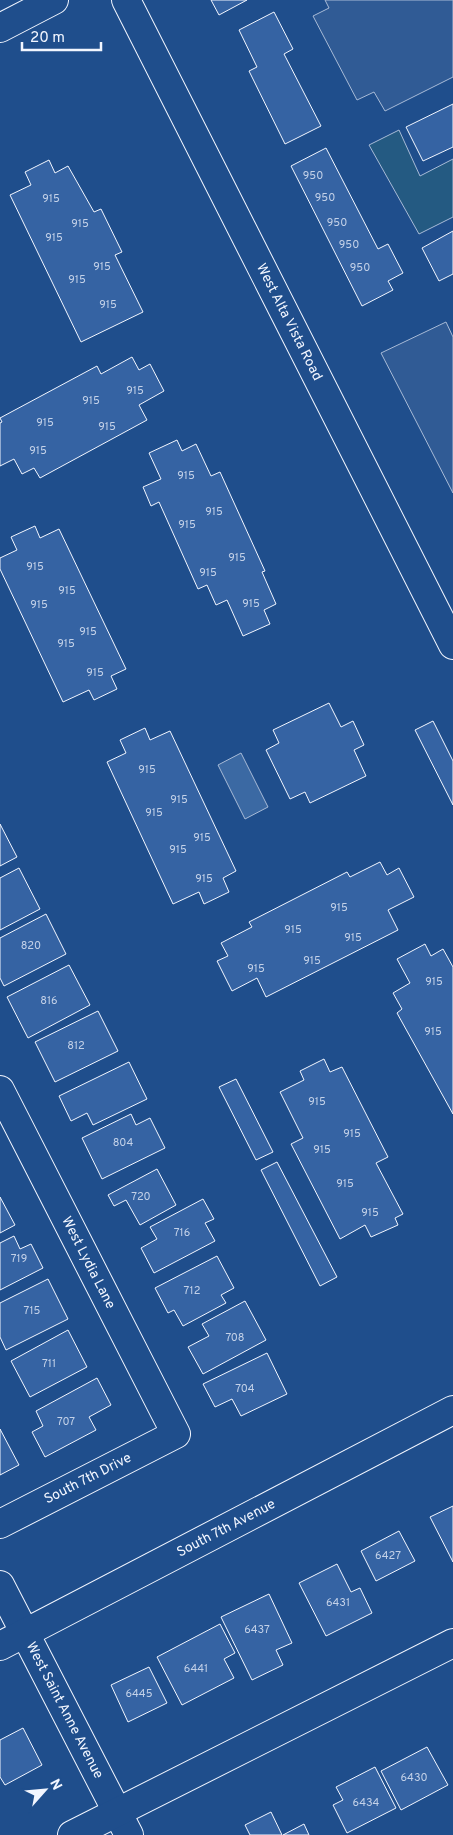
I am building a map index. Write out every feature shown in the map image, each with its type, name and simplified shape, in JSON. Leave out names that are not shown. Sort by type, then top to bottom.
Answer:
[{"type":"street","points":[[0,28],[54,0]]},
{"type":"street","name":"West Alta Vista Road","points":[[126,0],[453,645]]},
{"type":"street","name":"West Lydia Lane","points":[[0,1090],[176,1434]]},
{"type":"street","name":"South 7th Avenue","points":[[0,1646],[453,1410]]},
{"type":"street","name":"South 7th Drive","points":[[0,1524],[176,1434]]},
{"type":"street","name":"West Saint Anne Avenue","points":[[0,1585],[123,1823]]},
{"type":"street","points":[[72,1835],[123,1823],[453,1643]]},
{"type":"shaded area","points":[[325,0],[453,0],[453,77],[385,111],[374,92],[357,100],[313,16],[329,8]]},
{"type":"shaded area","points":[[399,130],[420,176],[453,159],[453,217],[419,234],[369,145]]},
{"type":"shaded area","points":[[446,322],[453,337],[453,493],[381,353]]},
{"type":"shaded area","points":[[241,753],[268,807],[245,819],[218,765]]},
{"type":"building","points":[[211,0],[247,0],[219,15]]},
{"type":"building","points":[[274,12],[293,49],[284,54],[321,126],[285,144],[249,71],[257,67],[239,30]]},
{"type":"building","points":[[453,104],[453,147],[423,161],[406,127]]},
{"type":"building","points":[[326,148],[378,249],[388,244],[403,273],[388,281],[393,290],[362,306],[291,166]]},
{"type":"building","points":[[49,160],[55,173],[68,166],[94,212],[101,209],[122,252],[115,255],[143,312],[81,342],[10,195],[31,185],[25,172]]},
{"type":"building","points":[[453,231],[453,274],[439,281],[422,248]]},
{"type":"building","points":[[132,357],[139,370],[150,364],[164,391],[139,405],[147,420],[40,478],[34,468],[22,474],[14,459],[0,466],[0,423],[2,422],[0,418],[97,366],[101,374]]},
{"type":"building","points":[[177,440],[182,451],[196,444],[211,476],[220,472],[265,571],[262,572],[276,604],[264,610],[270,624],[243,636],[227,600],[216,605],[207,585],[198,589],[159,502],[151,506],[143,487],[161,479],[149,453]]},
{"type":"building","points":[[35,526],[40,538],[59,529],[126,669],[111,676],[117,689],[94,700],[89,690],[63,702],[0,569],[0,558],[17,550],[11,537]]},
{"type":"building","points":[[329,703],[341,727],[353,721],[364,745],[354,750],[366,776],[310,803],[305,792],[290,799],[266,750],[279,743],[273,730]]},
{"type":"building","points":[[433,721],[453,761],[453,805],[415,730]]},
{"type":"building","points":[[145,728],[150,740],[170,731],[236,871],[223,878],[229,892],[204,904],[199,892],[173,904],[107,762],[126,753],[120,740]]},
{"type":"building","points":[[0,824],[17,857],[0,866]]},
{"type":"building","points":[[380,862],[387,875],[399,868],[414,897],[388,910],[398,930],[266,997],[257,978],[232,991],[217,961],[228,956],[221,943],[252,927],[249,922],[347,872],[350,877]]},
{"type":"building","points":[[19,868],[40,909],[0,930],[0,878]]},
{"type":"building","points":[[46,914],[66,954],[4,986],[0,978],[0,938]]},
{"type":"building","points":[[425,944],[431,956],[443,949],[453,967],[453,1114],[397,1013],[402,1009],[393,993],[410,983],[397,959]]},
{"type":"building","points":[[69,965],[90,1005],[28,1038],[7,997]]},
{"type":"building","points":[[98,1011],[118,1051],[55,1082],[35,1042]]},
{"type":"building","points":[[324,1059],[330,1072],[342,1067],[388,1157],[376,1163],[403,1214],[395,1218],[398,1225],[371,1237],[365,1225],[340,1239],[291,1144],[303,1138],[280,1092],[304,1080],[300,1071]]},
{"type":"building","points":[[129,1062],[147,1099],[93,1125],[87,1113],[71,1121],[59,1096]]},
{"type":"building","points":[[236,1079],[273,1152],[256,1160],[219,1087]]},
{"type":"building","points":[[131,1114],[136,1125],[150,1118],[165,1148],[102,1179],[82,1138]]},
{"type":"building","points":[[277,1162],[337,1277],[320,1286],[261,1170]]},
{"type":"building","points":[[157,1169],[176,1205],[140,1225],[126,1200],[114,1206],[108,1195]]},
{"type":"building","points":[[0,1197],[15,1225],[0,1233]]},
{"type":"building","points":[[203,1199],[214,1219],[205,1223],[215,1241],[154,1273],[141,1248],[157,1239],[150,1227]]},
{"type":"building","points":[[14,1236],[20,1249],[31,1244],[43,1268],[0,1290],[0,1243]]},
{"type":"building","points":[[217,1256],[234,1288],[221,1295],[226,1303],[183,1326],[174,1310],[168,1313],[155,1288]]},
{"type":"building","points":[[48,1279],[68,1319],[6,1350],[0,1337],[0,1303]]},
{"type":"building","points":[[245,1301],[266,1340],[203,1374],[188,1347],[209,1336],[202,1324]]},
{"type":"building","points":[[68,1330],[87,1367],[30,1397],[11,1361]]},
{"type":"building","points":[[267,1353],[287,1394],[241,1416],[232,1399],[215,1407],[203,1384]]},
{"type":"building","points":[[97,1378],[111,1405],[89,1417],[96,1430],[45,1457],[32,1432],[43,1426],[36,1411]]},
{"type":"building","points":[[0,1429],[19,1465],[0,1475]]},
{"type":"building","points":[[453,1506],[453,1562],[430,1517]]},
{"type":"building","points":[[399,1531],[415,1561],[376,1581],[361,1551]]},
{"type":"building","points":[[337,1564],[351,1592],[360,1588],[372,1613],[326,1636],[299,1583]]},
{"type":"building","points":[[269,1594],[292,1643],[276,1650],[283,1665],[252,1680],[221,1617]]},
{"type":"building","points":[[220,1624],[235,1653],[224,1659],[234,1678],[182,1705],[157,1657]]},
{"type":"building","points":[[149,1667],[167,1703],[128,1722],[111,1685]]},
{"type":"building","points":[[23,1728],[42,1765],[5,1785],[0,1777],[0,1740]]},
{"type":"building","points":[[427,1747],[448,1785],[401,1810],[381,1771]]},
{"type":"building","points":[[375,1767],[396,1808],[347,1833],[333,1805],[343,1800],[336,1787]]},
{"type":"building","points":[[271,1812],[282,1835],[250,1835],[245,1825]]},
{"type":"building","points":[[304,1824],[309,1835],[283,1835]]}]
